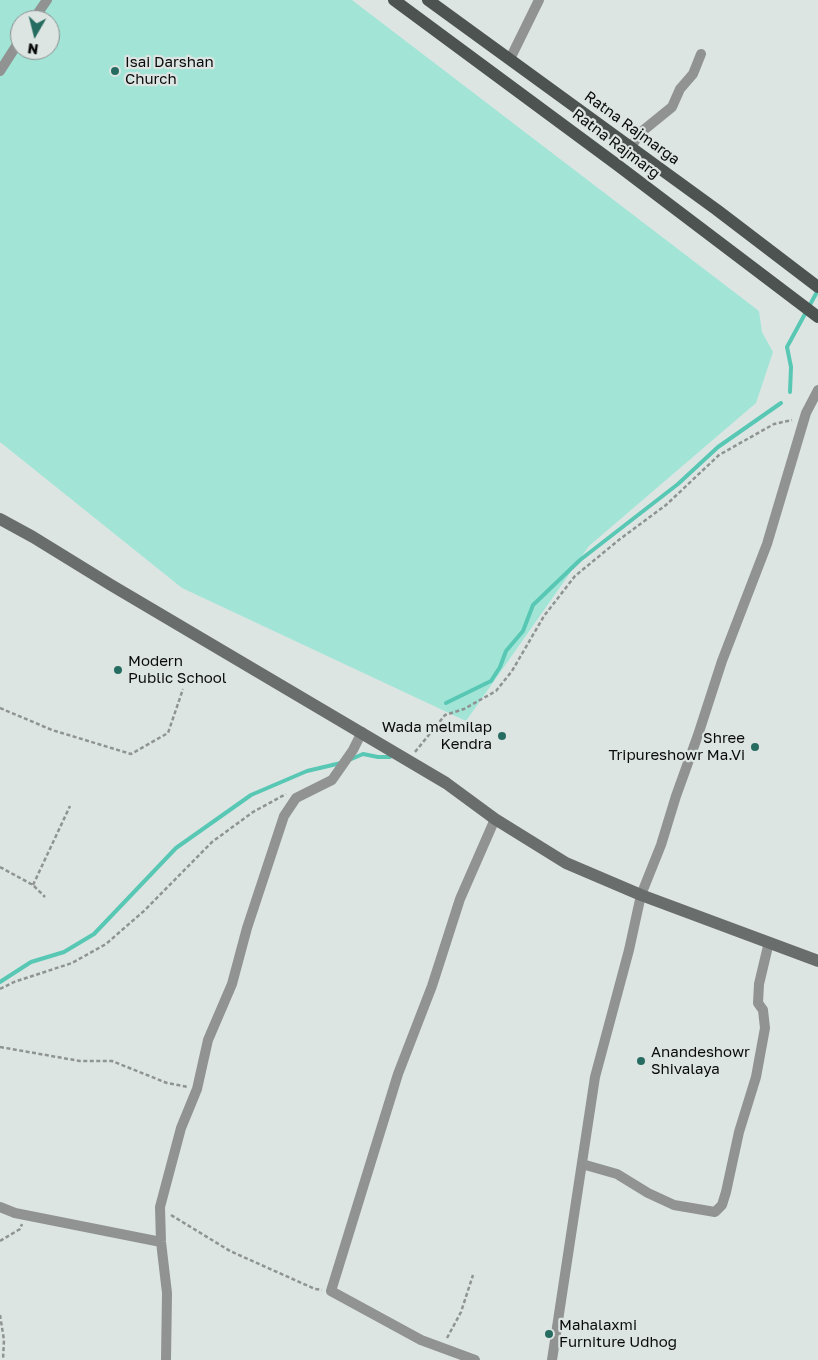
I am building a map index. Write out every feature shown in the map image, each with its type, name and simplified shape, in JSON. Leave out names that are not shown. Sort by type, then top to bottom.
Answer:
[{"type":"main road","name":"Ratna Rajmarg","points":[[394,0],[818,317]]},
{"type":"main road","name":"Ratna Rajmarga","points":[[428,0],[717,210],[816,286]]},
{"type":"main road","points":[[0,519],[446,783],[495,820],[566,863],[642,895],[818,961]]},
{"type":"street","points":[[510,60],[539,0]]},
{"type":"street","points":[[630,147],[640,133],[672,107],[680,89],[693,74],[701,54]]},
{"type":"street","points":[[0,71],[10,56]]},
{"type":"street","points":[[552,1360],[595,1076],[642,895],[661,845],[722,661],[767,544],[806,414],[818,390]]},
{"type":"street","points":[[166,1360],[167,1293],[161,1242],[160,1208],[181,1128],[197,1089],[208,1040],[232,984],[247,928],[284,816],[296,798],[332,780],[353,750],[362,732]]},
{"type":"street","points":[[476,1360],[421,1340],[331,1291],[398,1074],[432,986],[460,899],[495,820]]},
{"type":"street","points":[[582,1164],[617,1174],[648,1193],[674,1205],[715,1212],[722,1205],[739,1132],[756,1077],[765,1028],[763,1010],[758,1002],[759,984],[769,942]]},
{"type":"street","points":[[0,1207],[15,1213],[161,1242]]},
{"type":"path","points":[[408,761],[445,715],[464,709],[496,690],[512,671],[544,616],[574,576],[666,505],[719,454],[774,424],[795,420]]},
{"type":"path","points":[[0,708],[52,730],[131,754],[168,733],[184,690]]},
{"type":"path","points":[[0,989],[14,982],[72,963],[106,944],[145,910],[212,842],[253,812],[292,790]]},
{"type":"path","points":[[33,885],[70,806]]},
{"type":"path","points":[[0,867],[33,885],[44,897]]},
{"type":"path","points":[[0,1047],[80,1061],[112,1061],[168,1083],[197,1089]]},
{"type":"path","points":[[160,1208],[230,1251],[315,1289],[331,1291]]},
{"type":"path","points":[[0,1241],[20,1229],[26,1215]]},
{"type":"path","points":[[442,1348],[461,1312],[473,1274]]},
{"type":"path","points":[[0,1315],[4,1340],[3,1360]]},
{"type":"green space","points":[[0,0],[352,0],[759,311],[762,332],[773,352],[756,403],[589,546],[466,721],[182,588],[0,442]]},
{"type":"waterway","points":[[790,392],[791,367],[787,347],[818,290]]},
{"type":"waterway","points":[[446,703],[491,681],[500,667],[506,651],[523,631],[533,605],[580,560],[678,484],[718,447],[781,403]]},
{"type":"waterway","points":[[349,760],[363,754],[390,757]]},
{"type":"waterway","points":[[0,982],[31,962],[64,952],[94,934],[176,848],[251,795],[307,771],[341,763]]},
{"type":"place","name":"Isai Darshan Church","points":[[115,71]]},
{"type":"place","name":"Modern Public School","points":[[118,670]]},
{"type":"place","name":"Wada melmilap Kendra","points":[[502,736]]},
{"type":"place","name":"Shree Tripureshowr Ma.Vi","points":[[755,747]]},
{"type":"place","name":"Anandeshowr Shivalaya","points":[[641,1061]]},
{"type":"place","name":"Mahalaxmi Furniture Udhog","points":[[549,1334]]}]
